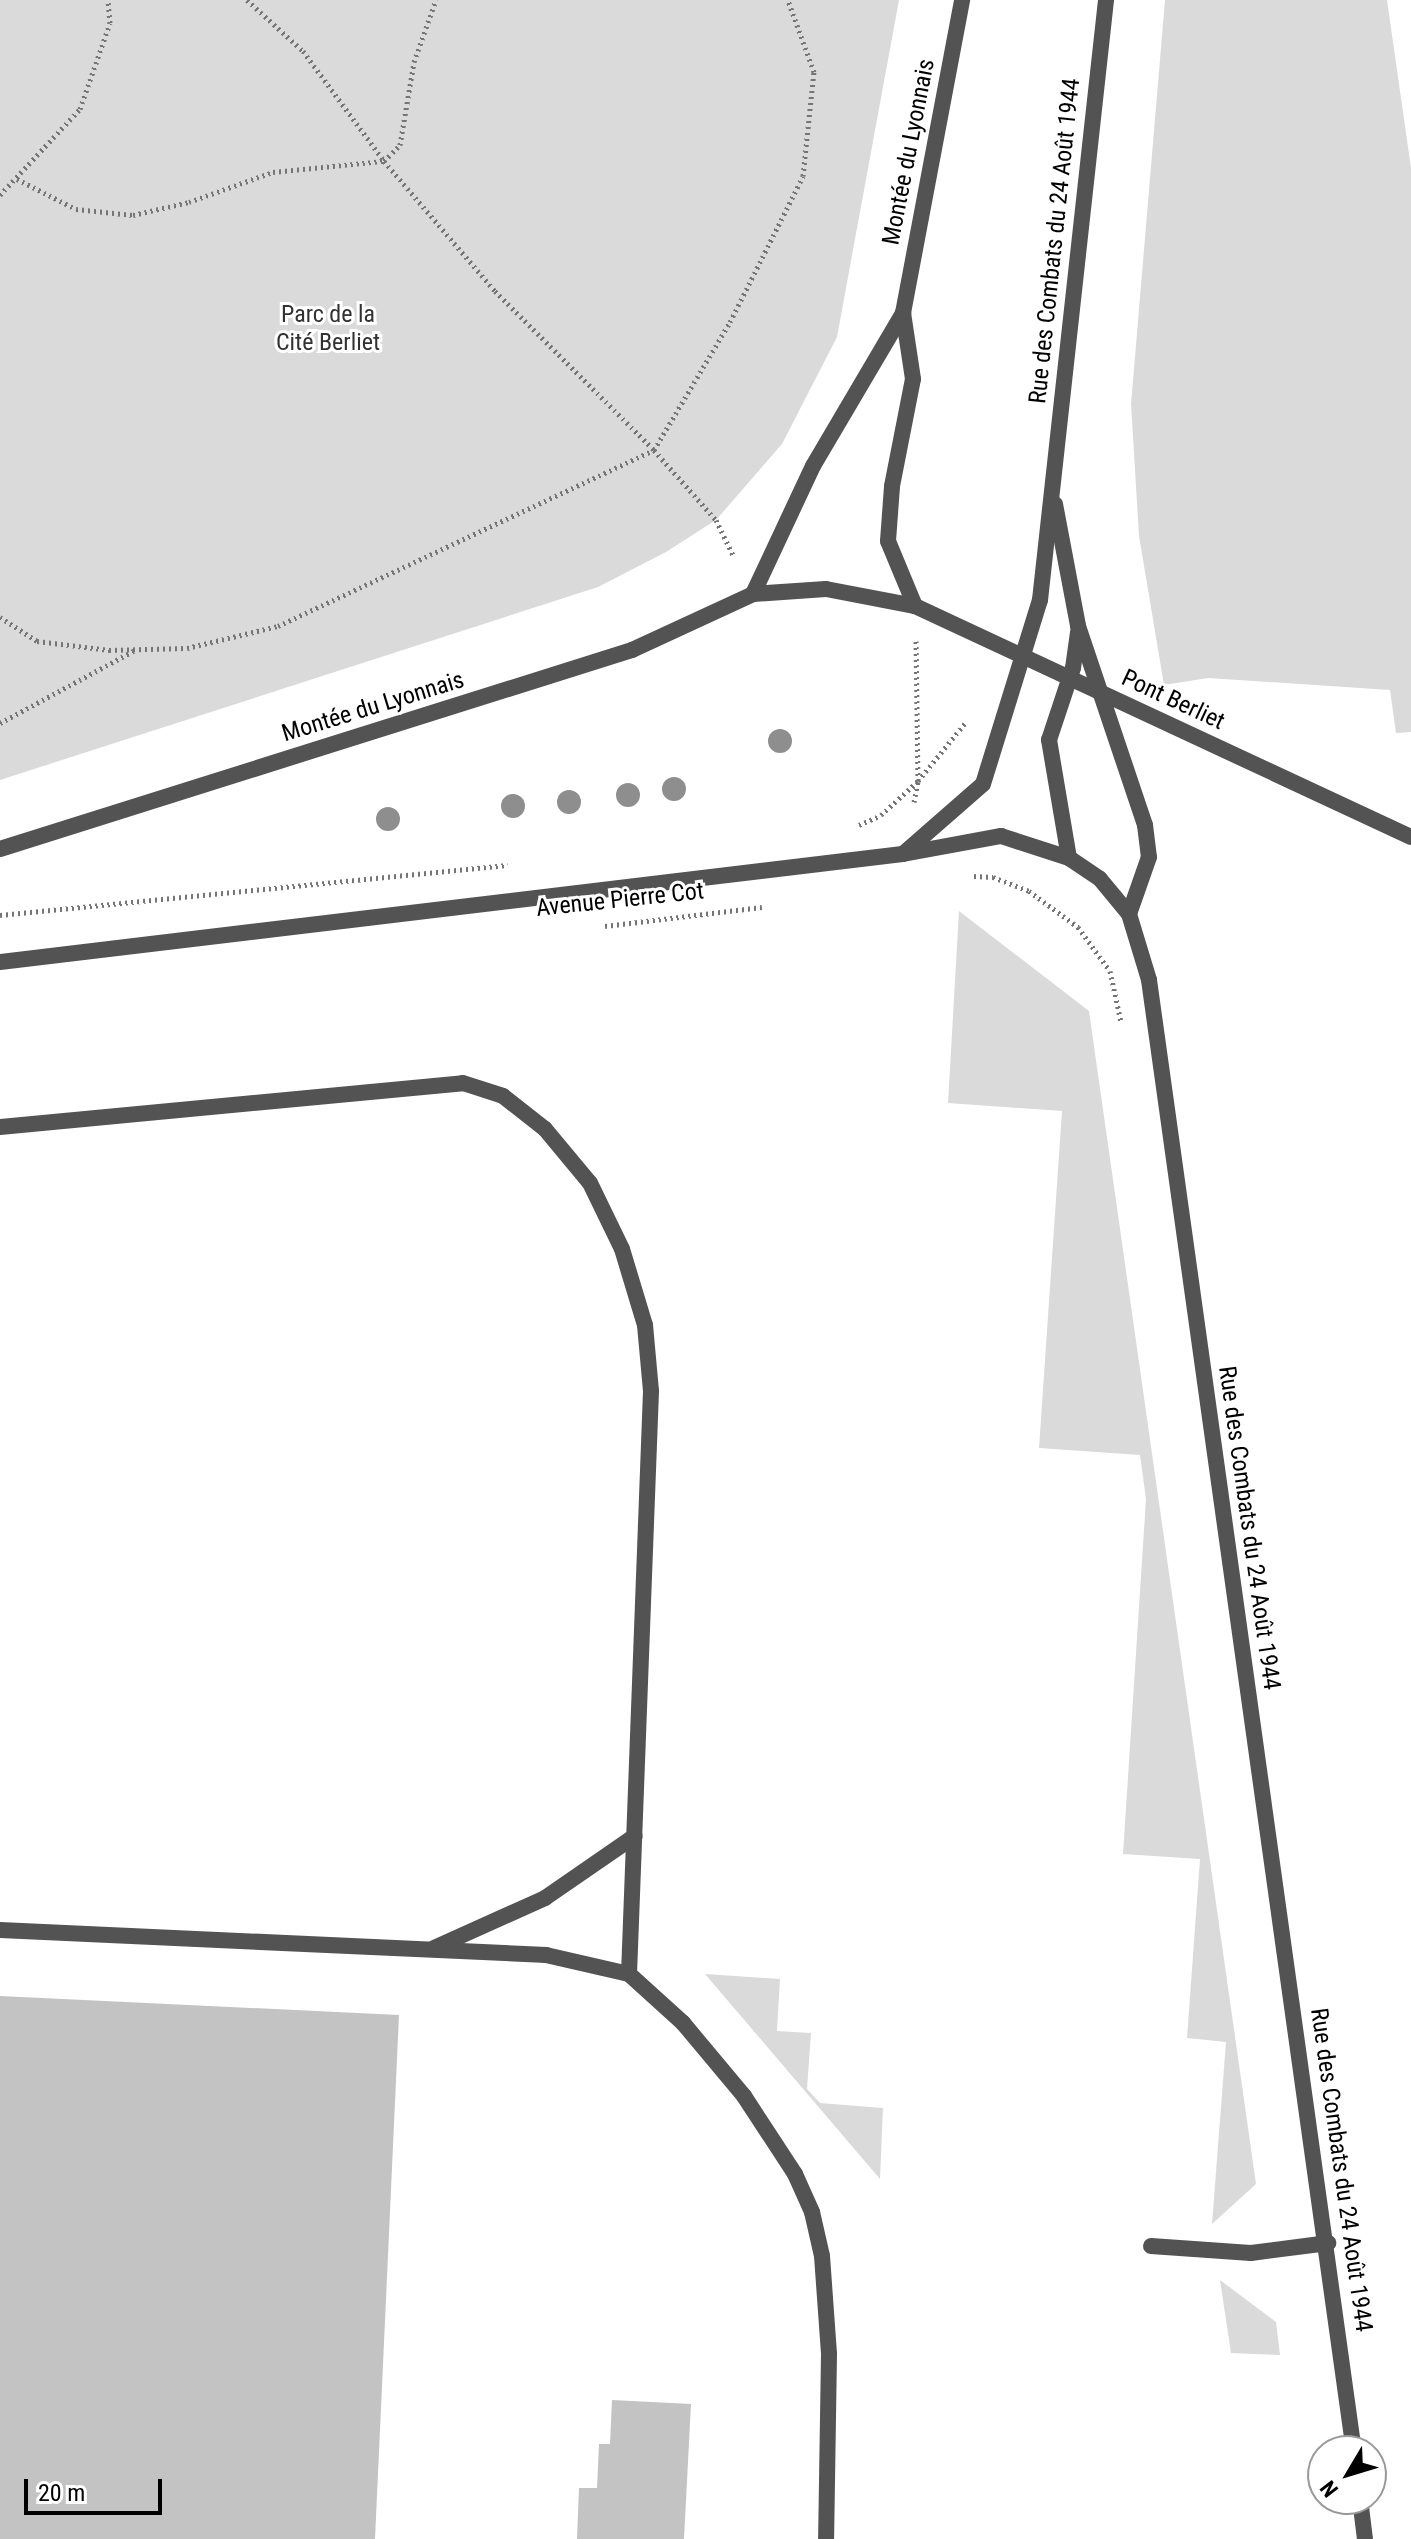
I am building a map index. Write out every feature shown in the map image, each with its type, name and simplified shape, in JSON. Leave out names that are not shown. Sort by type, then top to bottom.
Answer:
[{"type":"street","name":"Montée du Lyonnais","points":[[915,606],[888,541],[892,486],[913,379],[903,313],[962,0]]},
{"type":"street","name":"Rue des Combats du 24 Août 1944","points":[[903,854],[983,784],[1040,600],[1106,0]]},
{"type":"street","name":"Montée du Lyonnais","points":[[753,594],[813,466],[903,313]]},
{"type":"street","name":"Rue des Combats du 24 Août 1944","points":[[1052,486],[1078,626],[1145,825],[1149,857],[1129,914],[1149,980],[1155,1050],[1328,2243],[1352,2435]]},
{"type":"street","name":"Montée du Lyonnais","points":[[0,849],[632,650],[753,594],[826,589],[915,606]]},
{"type":"street","name":"Pont Berliet","points":[[915,606],[1411,837]]},
{"type":"street","name":"Rue des Combats du 24 Août 1944","points":[[1069,858],[1049,740],[1073,668],[1078,626]]},
{"type":"street","name":"Avenue Pierre Cot","points":[[0,962],[903,854],[1001,836],[1069,858],[1100,879],[1129,914]]},
{"type":"street","points":[[0,1127],[463,1083],[503,1096],[545,1129],[590,1183],[622,1249],[645,1325],[651,1391],[629,1974]]},
{"type":"street","points":[[429,1951],[545,1898],[635,1836]]},
{"type":"street","points":[[0,1930],[546,1955],[629,1974],[683,2023],[744,2096],[795,2174],[812,2212],[822,2256],[831,2384],[826,2539]]},
{"type":"street","points":[[1151,2246],[1251,2253],[1328,2243]]},
{"type":"street","points":[[1362,2515],[1365,2539]]},
{"type":"path","points":[[0,195],[80,109],[110,23],[108,0]]},
{"type":"path","points":[[247,0],[303,51],[384,161],[495,291],[654,450],[716,520]]},
{"type":"path","points":[[17,179],[76,209],[133,215],[189,202],[273,172],[384,161],[400,145],[414,62],[436,0]]},
{"type":"path","points":[[0,617],[37,641],[136,649],[187,648],[278,626],[654,450],[730,322],[803,176],[814,72],[788,0]]},
{"type":"path","points":[[915,606],[918,781]]},
{"type":"path","points":[[0,723],[136,649]]},
{"type":"path","points":[[853,827],[881,815],[918,781],[973,713]]},
{"type":"path","name":"Avenue Pierre Cot","points":[[0,915],[517,864]]},
{"type":"path","points":[[964,876],[993,877],[1029,891],[1078,927],[1110,971],[1118,1019],[1155,1050]]},
{"type":"path","name":"Avenue Pierre Cot","points":[[599,926],[777,904]]},
{"type":"green space","name":"Parc de la Cité Berliet","points":[[0,0],[899,0],[837,337],[782,444],[716,520],[666,552],[598,587],[0,780]]},
{"type":"green space","points":[[1165,0],[1387,0],[1411,168],[1411,732],[1396,733],[1390,690],[1208,678],[1164,685],[1139,536],[1131,404]]},
{"type":"green space","points":[[959,911],[1089,1011],[1256,2184],[1212,2224],[1226,2042],[1187,2038],[1200,1859],[1123,1854],[1146,1499],[1140,1455],[1039,1448],[1062,1111],[948,1103]]},
{"type":"green space","points":[[705,1974],[780,1979],[777,2031],[811,2033],[807,2089],[820,2103],[883,2108],[880,2179]]},
{"type":"green space","points":[[1220,2280],[1276,2322],[1280,2355],[1231,2353]]},
{"type":"building","points":[[0,1996],[399,2015],[375,2539],[0,2539]]},
{"type":"building","points":[[612,2400],[691,2404],[684,2539],[577,2539],[579,2488],[597,2488],[599,2444],[610,2444]]}]
